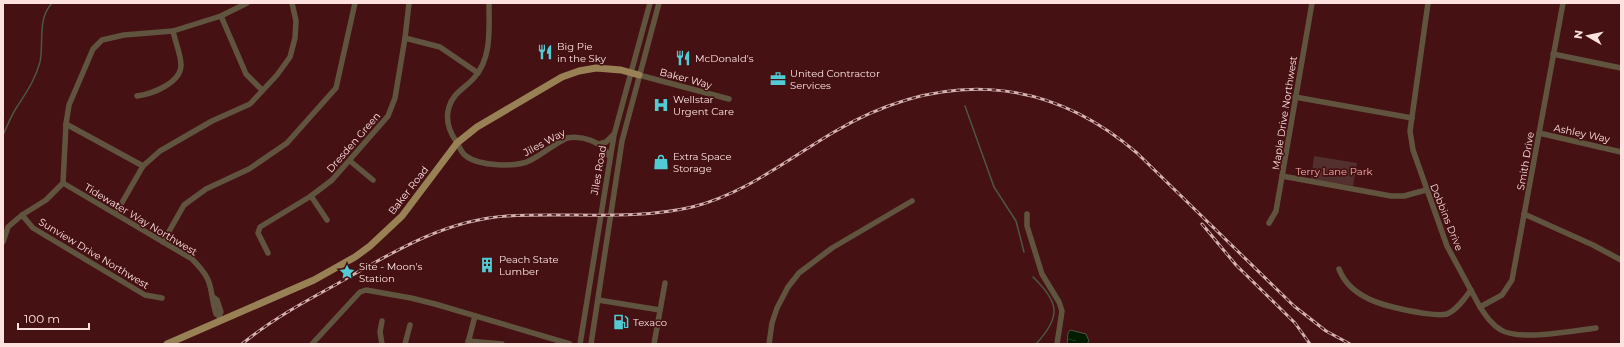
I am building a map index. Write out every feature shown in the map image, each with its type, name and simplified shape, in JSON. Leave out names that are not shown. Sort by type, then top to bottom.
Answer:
[{"type":"main road","name":"Baker Road","points":[[167,344],[220,318],[314,280],[342,265],[370,246],[402,216],[457,143],[477,127],[571,73],[596,68],[621,70],[639,75]]},
{"type":"street","points":[[3,242],[8,227],[22,214],[46,200],[63,182],[66,124],[69,105],[93,49],[102,40],[124,35],[173,31],[221,16],[248,3]]},
{"type":"street","points":[[116,213],[143,166],[160,151],[212,121],[250,104],[277,75],[290,58],[296,21],[292,3]]},
{"type":"street","points":[[162,242],[184,205],[206,189],[249,169],[287,143],[336,88],[355,3]]},
{"type":"street","name":"Dresden Green","points":[[268,252],[258,233],[260,227],[311,196],[332,180],[350,162],[390,111],[395,98],[409,3]]},
{"type":"street","points":[[457,143],[448,127],[447,117],[449,106],[455,95],[474,78],[484,64],[487,52],[489,3]]},
{"type":"street","name":"Jiles Road","points":[[580,344],[609,157],[650,3]]},
{"type":"street","name":"Jiles Road","points":[[591,344],[622,141],[659,3]]},
{"type":"street","name":"Maple Drive Northwest","points":[[1268,223],[1276,211],[1312,3]]},
{"type":"street","name":"Dobbins Drive","points":[[1428,3],[1410,131],[1413,150],[1447,246],[1480,307],[1487,317],[1501,330],[1516,335],[1596,328]]},
{"type":"street","name":"Smith Drive","points":[[1480,307],[1502,295],[1512,280],[1563,3]]},
{"type":"street","points":[[221,16],[246,74],[262,90]]},
{"type":"street","points":[[137,96],[150,95],[164,88],[177,74],[181,66],[173,31]]},
{"type":"street","points":[[405,38],[440,47],[478,73]]},
{"type":"street","points":[[1553,54],[1621,68]]},
{"type":"street","name":"Baker Way","points":[[639,75],[729,99]]},
{"type":"street","points":[[1295,97],[1412,118]]},
{"type":"street","points":[[66,124],[143,166]]},
{"type":"street","name":"Ashley Way","points":[[1539,133],[1621,152]]},
{"type":"street","points":[[599,144],[606,142],[614,135]]},
{"type":"street","name":"Jiles Way","points":[[457,143],[462,152],[470,159],[483,163],[496,164],[530,161],[569,137],[580,138],[599,144]]},
{"type":"street","points":[[599,144],[606,149],[609,157]]},
{"type":"street","points":[[350,162],[373,180]]},
{"type":"street","points":[[1282,176],[1391,196],[1404,196],[1426,190]]},
{"type":"street","name":"Tidewater Way Northwest","points":[[63,182],[192,259],[204,271],[210,283],[213,297],[217,300],[221,312],[220,318]]},
{"type":"street","points":[[311,196],[327,220]]},
{"type":"street","points":[[769,344],[772,323],[777,308],[788,287],[802,270],[832,248],[912,201]]},
{"type":"street","name":"Sunview Drive Northwest","points":[[22,214],[33,228],[145,295],[162,298]]},
{"type":"street","points":[[1027,214],[1027,226],[1042,274],[1059,302],[1062,311],[1057,344]]},
{"type":"street","points":[[1524,214],[1593,245],[1621,260]]},
{"type":"street","points":[[1339,269],[1345,282],[1363,295],[1381,304],[1403,310],[1442,315],[1448,313],[1459,305],[1471,290]]},
{"type":"street","points":[[654,344],[665,283]]},
{"type":"street","points":[[312,344],[360,292],[366,290],[412,298],[570,344]]},
{"type":"street","points":[[598,300],[660,310]]},
{"type":"street","points":[[475,316],[468,342],[502,344]]},
{"type":"street","points":[[382,321],[380,332],[382,344]]},
{"type":"street","points":[[405,344],[410,325]]},
{"type":"green space","name":"Terry Lane Park","points":[[1314,156],[1357,163],[1353,186],[1311,179]]},
{"type":"water","points":[[1070,330],[1086,334],[1089,341],[1087,344],[1067,344],[1068,333]]},
{"type":"waterway","points":[[3,135],[13,113],[38,69],[41,55],[44,16],[52,3]]},
{"type":"waterway","points":[[965,106],[994,187],[1016,221],[1024,252]]},
{"type":"waterway","points":[[1033,277],[1048,294],[1054,309],[1050,325],[1036,344]]},
{"type":"railway","points":[[242,344],[276,319],[377,261],[440,231],[461,224],[507,216],[646,214],[692,207],[730,194],[748,185],[834,132],[873,112],[912,98],[951,91],[990,90],[1028,95],[1065,107],[1102,127],[1137,153],[1294,306],[1326,331],[1350,344]]},
{"type":"railway","points":[[1202,224],[1236,265],[1295,323],[1310,344]]},
{"type":"place","name":"Big Pie in the Sky","points":[[545,52]]},
{"type":"place","name":"McDonald's","points":[[683,58]]},
{"type":"place","name":"United Contractor Services","points":[[778,79]]},
{"type":"place","name":"Wellstar Urgent Care","points":[[661,105]]},
{"type":"place","name":"Extra Space Storage","points":[[661,162]]},
{"type":"place","name":"Peach State Lumber","points":[[487,265]]},
{"type":"place","name":"Site - Moon's Station","points":[[347,272]]},
{"type":"place","name":"Texaco","points":[[621,322]]}]
